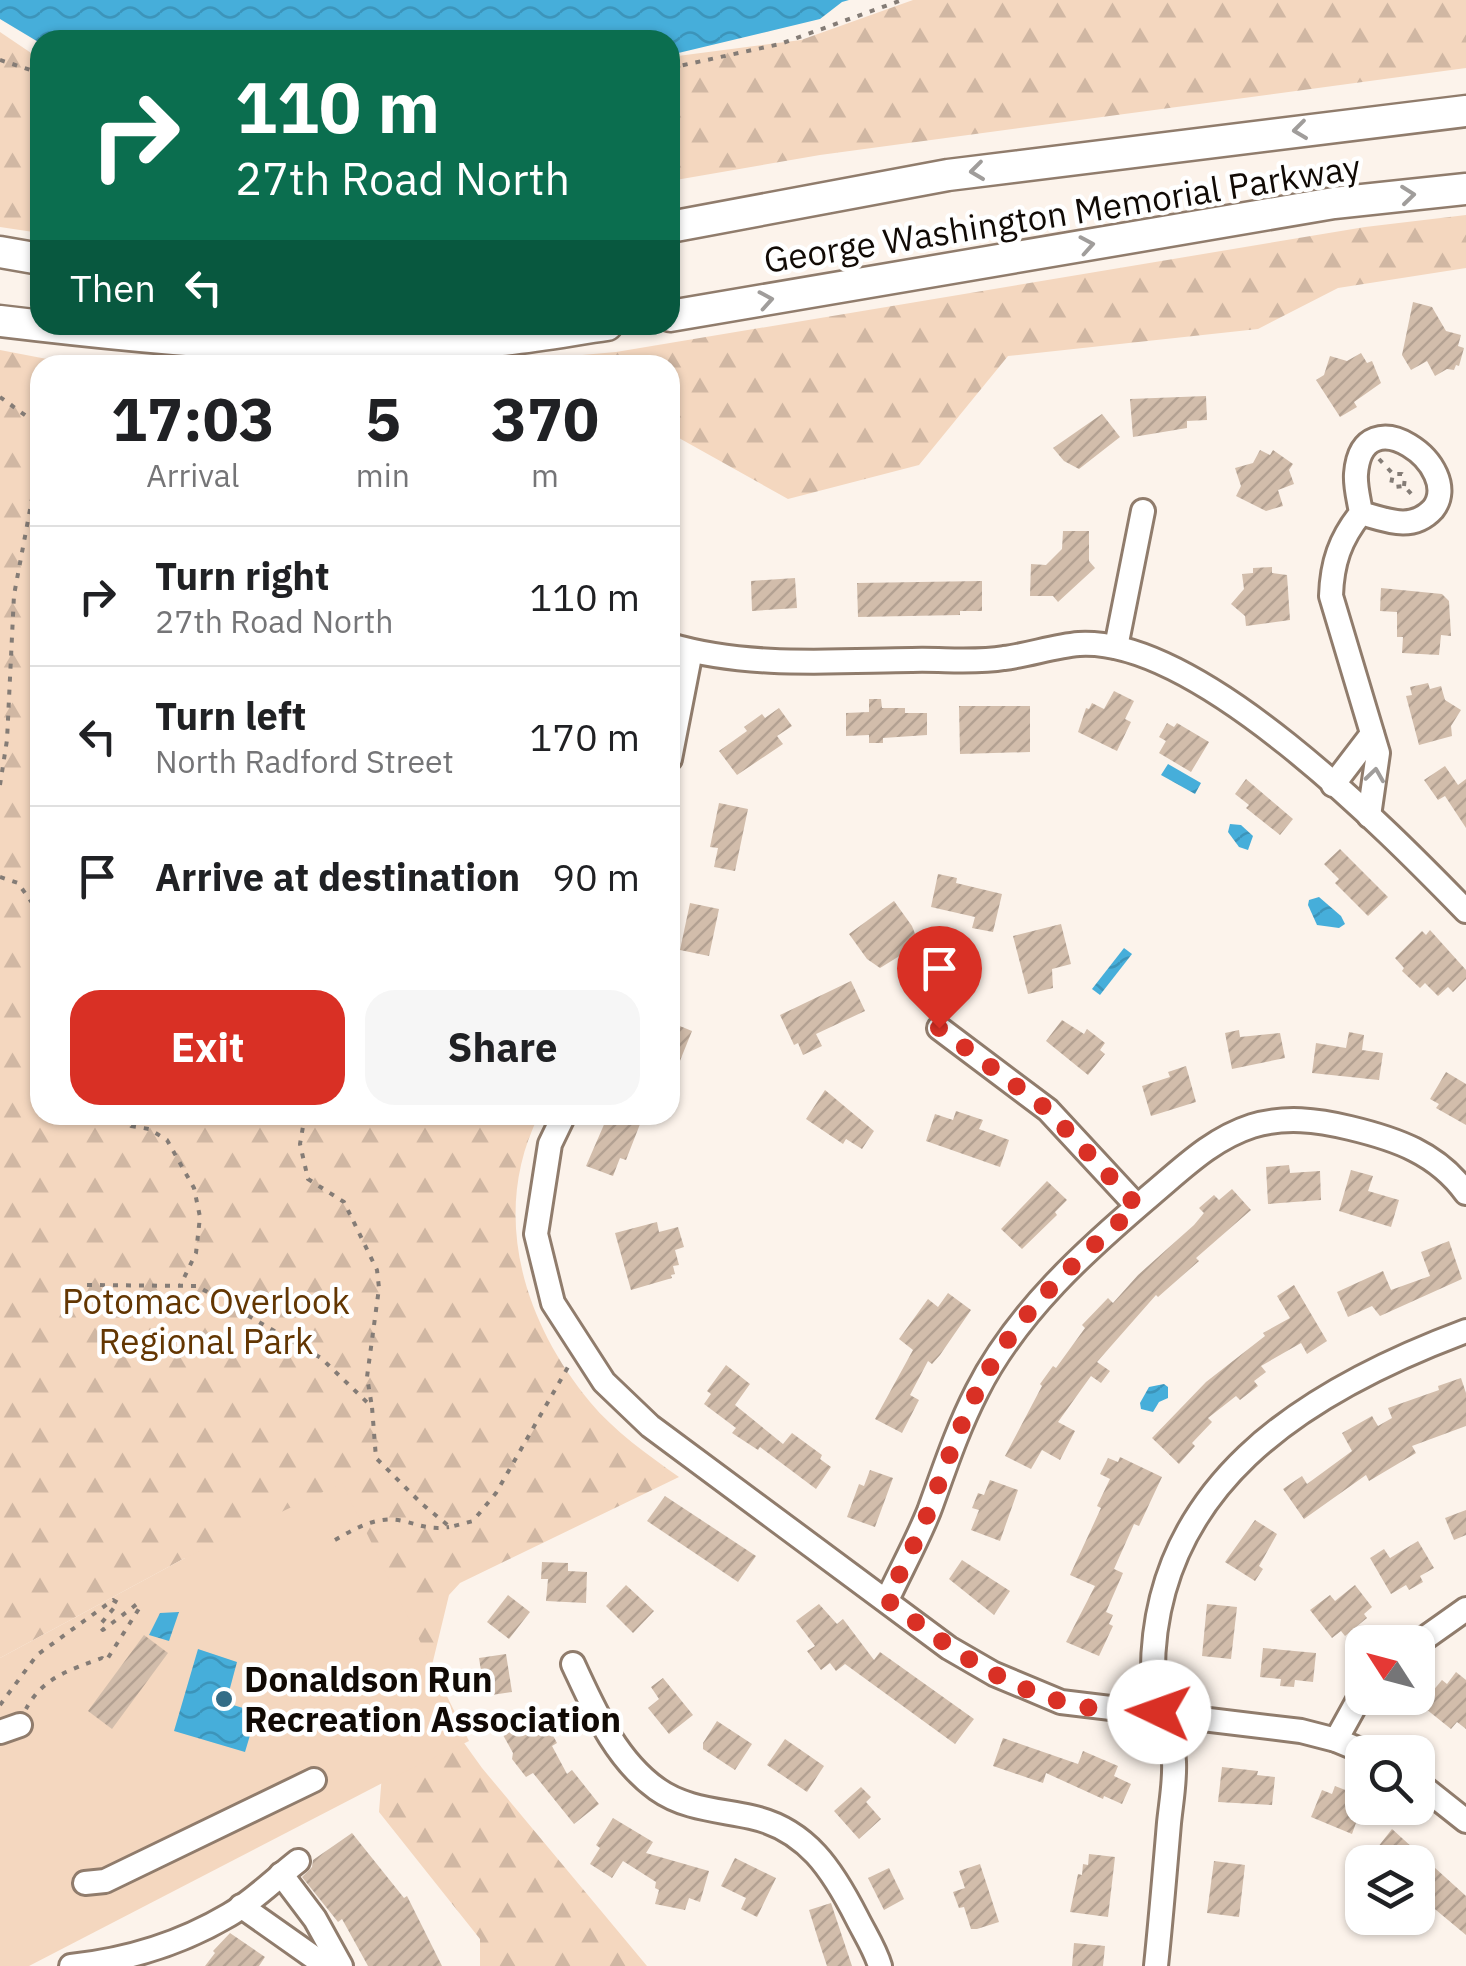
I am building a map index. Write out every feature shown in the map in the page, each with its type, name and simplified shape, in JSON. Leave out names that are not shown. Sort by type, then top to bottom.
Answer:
[{"type":"highway","name":"George Washington Memorial Parkway","points":[[680,225],[948,175],[1466,111]]},
{"type":"highway","name":"George Washington Memorial Parkway","points":[[680,314],[1334,204],[1466,189]]},
{"type":"highway","points":[[0,252],[30,257]]},
{"type":"highway","points":[[0,321],[30,325]]},
{"type":"highway","points":[[113,335],[323,348],[536,335]]},
{"type":"street","points":[[1116,647],[1143,512]]},
{"type":"street","points":[[1360,512],[1343,535],[1332,571],[1331,596],[1378,753],[1369,816]]},
{"type":"street","points":[[680,648],[817,661],[1001,659],[1080,644],[1138,653],[1202,683],[1272,733],[1369,816],[1466,911]]},
{"type":"street","points":[[1333,786],[1372,734]]},
{"type":"street","points":[[939,1028],[1048,1110],[1137,1206]]},
{"type":"street","points":[[887,1600],[928,1512],[948,1454],[998,1354],[1030,1312],[1137,1206],[1203,1150],[1255,1125],[1283,1120],[1328,1123],[1408,1145],[1435,1161],[1466,1193]]},
{"type":"street","points":[[559,1125],[550,1144],[536,1234],[553,1304],[604,1382],[650,1426],[949,1648],[994,1674],[1061,1702],[1301,1732],[1345,1744]]},
{"type":"street","points":[[1156,1966],[1174,1760],[1159,1712],[1153,1673],[1164,1592],[1188,1529],[1239,1464],[1306,1407],[1364,1372],[1466,1330]]},
{"type":"street","points":[[1435,1631],[1466,1609]]},
{"type":"street","points":[[573,1664],[619,1752],[651,1784],[701,1808],[784,1828],[812,1849],[839,1883],[880,1966]]},
{"type":"street","points":[[1336,1740],[1350,1715]]},
{"type":"street","points":[[85,1883],[104,1881],[314,1780]]},
{"type":"street","points":[[1435,1796],[1466,1822]]},
{"type":"street","points":[[71,1966],[101,1964],[170,1944],[230,1914],[289,1868],[341,1966]]},
{"type":"street","points":[[241,1906],[326,1966]]},
{"type":"path","points":[[680,66],[780,44],[902,0]]},
{"type":"path","points":[[0,60],[30,70]]},
{"type":"path","points":[[0,397],[30,419]]},
{"type":"path","points":[[0,785],[7,740],[14,595],[30,517]]},
{"type":"path","points":[[0,877],[18,883],[30,900]]},
{"type":"path","points":[[131,1125],[149,1129],[167,1140],[194,1188],[200,1216],[196,1253],[180,1286]]},
{"type":"path","points":[[303,1125],[300,1144],[308,1179],[344,1202],[378,1270],[367,1378],[376,1458],[450,1527]]},
{"type":"path","points":[[86,1285],[197,1286],[321,1358],[372,1407]]},
{"type":"path","points":[[335,1540],[364,1523],[398,1520],[431,1530],[473,1521],[496,1493],[581,1346]]},
{"type":"path","points":[[0,1706],[37,1654],[113,1600],[118,1603],[99,1626],[102,1630],[137,1604],[140,1606],[106,1661],[102,1658],[45,1682],[10,1728]]},
{"type":"green space","points":[[913,0],[1466,0],[1466,68],[820,155],[680,179],[680,56],[801,40]]},
{"type":"green space","points":[[0,32],[30,52],[30,232],[0,227]]},
{"type":"green space","points":[[1466,215],[1466,268],[1338,288],[1258,329],[1008,356],[919,465],[788,499],[680,439],[680,355],[582,355],[616,352],[1365,227]]},
{"type":"green space","name":"Potomac Overlook Regional Park","points":[[0,350],[30,356],[30,1125],[535,1125],[524,1152],[517,1190],[516,1228],[521,1265],[532,1301],[547,1337],[599,1413],[679,1477],[460,1583],[449,1595],[426,1690],[482,1768],[647,1966],[480,1966],[480,1939],[379,1812],[384,1749],[185,1558],[0,1658]]},
{"type":"green space","name":"Donaldson Run Recreation Association","points":[[342,1483],[469,1741],[29,1966],[0,1966],[0,1658],[185,1558]]},
{"type":"water","points":[[0,0],[849,0],[820,19],[680,53],[680,30],[30,30],[30,37],[0,19]]},
{"type":"water","points":[[1168,764],[1201,783],[1195,794],[1161,775]]},
{"type":"water","points":[[1230,824],[1241,825],[1253,836],[1248,850],[1239,847],[1228,832]]},
{"type":"water","points":[[1319,897],[1345,924],[1339,928],[1317,925],[1308,905],[1309,900]]},
{"type":"water","points":[[1124,948],[1132,954],[1100,995],[1092,989]]},
{"type":"water","points":[[1149,1387],[1168,1387],[1168,1398],[1159,1402],[1153,1412],[1141,1409]]},
{"type":"water","points":[[179,1612],[169,1641],[149,1635],[160,1613]]},
{"type":"water","points":[[198,1649],[237,1662],[226,1703],[257,1712],[245,1752],[174,1731]]},
{"type":"building","points":[[1413,302],[1432,307],[1446,331],[1461,335],[1458,346],[1464,348],[1454,370],[1447,369],[1435,376],[1427,361],[1411,370],[1402,355]]},
{"type":"building","points":[[1361,353],[1367,363],[1372,361],[1381,383],[1354,402],[1357,407],[1340,417],[1316,380],[1324,375],[1330,356],[1347,361]]},
{"type":"building","points":[[1206,396],[1207,420],[1187,421],[1187,428],[1133,437],[1130,399]]},
{"type":"building","points":[[1102,414],[1120,437],[1079,469],[1064,461],[1053,448]]},
{"type":"building","points":[[1260,450],[1270,455],[1273,450],[1293,464],[1289,470],[1294,484],[1278,490],[1283,506],[1266,511],[1236,496],[1241,486],[1235,468],[1253,463]]},
{"type":"building","points":[[1063,531],[1089,531],[1089,561],[1095,568],[1058,602],[1053,596],[1030,596],[1031,564],[1046,565],[1062,549]]},
{"type":"building","points":[[1272,567],[1272,573],[1287,575],[1290,620],[1246,626],[1245,616],[1231,604],[1244,589],[1242,574],[1253,573],[1253,568]]},
{"type":"building","points":[[795,578],[797,608],[752,611],[751,581]]},
{"type":"building","points":[[982,581],[982,611],[858,617],[857,583]]},
{"type":"building","points":[[1381,588],[1442,594],[1449,601],[1451,636],[1441,635],[1439,655],[1402,653],[1403,637],[1397,637],[1397,612],[1380,611]]},
{"type":"building","points":[[1428,683],[1430,689],[1441,686],[1445,700],[1461,710],[1451,726],[1452,736],[1419,745],[1406,696],[1412,695],[1410,687]]},
{"type":"building","points":[[1114,691],[1134,701],[1125,719],[1131,722],[1117,751],[1078,732],[1086,708],[1092,703],[1104,709]]},
{"type":"building","points":[[869,699],[881,699],[882,708],[927,713],[927,735],[883,738],[883,743],[869,743],[869,735],[846,736],[846,713],[869,712]]},
{"type":"building","points":[[959,706],[1030,706],[1030,752],[960,754]]},
{"type":"building","points":[[779,708],[792,726],[777,736],[783,744],[737,775],[719,751],[747,731],[744,727],[762,714],[765,718]]},
{"type":"building","points":[[1167,723],[1174,727],[1177,723],[1209,742],[1191,772],[1159,753],[1166,741],[1159,737]]},
{"type":"building","points":[[1445,766],[1458,785],[1466,779],[1466,828],[1445,796],[1438,800],[1424,780]]},
{"type":"building","points":[[1246,779],[1293,819],[1280,835],[1235,794]]},
{"type":"building","points":[[719,803],[748,809],[735,871],[714,867],[718,848],[710,847]]},
{"type":"building","points":[[1340,849],[1388,897],[1368,916],[1335,883],[1339,879],[1324,864]]},
{"type":"building","points":[[938,874],[957,878],[956,883],[1002,894],[993,932],[972,928],[975,917],[931,907]]},
{"type":"building","points":[[894,901],[919,944],[880,968],[867,959],[849,934]]},
{"type":"building","points":[[690,903],[719,909],[709,956],[680,950]]},
{"type":"building","points":[[1061,924],[1071,964],[1052,969],[1053,988],[1028,994],[1013,936]]},
{"type":"building","points":[[1430,930],[1466,970],[1466,979],[1453,992],[1448,987],[1438,996],[1425,983],[1420,988],[1395,958],[1422,931],[1426,935]]},
{"type":"building","points":[[851,981],[865,1011],[816,1034],[822,1046],[803,1055],[780,1015]]},
{"type":"building","points":[[1062,1020],[1084,1034],[1087,1029],[1105,1043],[1100,1050],[1105,1054],[1088,1075],[1046,1041]]},
{"type":"building","points":[[680,1026],[692,1031],[680,1061]]},
{"type":"building","points":[[1239,1030],[1240,1037],[1280,1033],[1285,1058],[1232,1069],[1225,1033]]},
{"type":"building","points":[[1349,1032],[1364,1035],[1362,1050],[1383,1053],[1379,1080],[1312,1073],[1316,1043],[1346,1048]]},
{"type":"building","points":[[1186,1066],[1196,1102],[1151,1116],[1142,1086],[1170,1077],[1168,1072]]},
{"type":"building","points":[[1446,1072],[1466,1084],[1466,1125],[1436,1108],[1439,1104],[1430,1099]]},
{"type":"building","points":[[825,1090],[874,1131],[862,1149],[846,1139],[843,1144],[806,1119]]},
{"type":"building","points":[[956,1111],[983,1120],[979,1129],[1009,1140],[1000,1167],[926,1141],[935,1114],[953,1120]]},
{"type":"building","points":[[604,1125],[640,1125],[626,1160],[620,1158],[613,1176],[586,1166]]},
{"type":"building","points":[[1289,1165],[1290,1173],[1320,1171],[1321,1200],[1268,1204],[1266,1167]]},
{"type":"building","points":[[1351,1170],[1373,1176],[1368,1191],[1399,1200],[1391,1227],[1339,1211]]},
{"type":"building","points":[[1047,1181],[1067,1200],[1022,1249],[1001,1229]]},
{"type":"building","points":[[1232,1189],[1251,1210],[1196,1258],[1199,1261],[1156,1295],[1097,1362],[1110,1371],[1101,1383],[1091,1376],[1058,1422],[1075,1431],[1060,1460],[1042,1450],[1031,1469],[1005,1456],[1040,1384],[1085,1328],[1082,1325],[1108,1298],[1113,1303],[1194,1225],[1204,1213],[1199,1208],[1214,1195],[1219,1200]]},
{"type":"building","points":[[657,1222],[659,1232],[678,1227],[684,1247],[675,1250],[679,1265],[673,1266],[672,1278],[631,1290],[615,1233]]},
{"type":"building","points":[[1449,1241],[1462,1279],[1380,1316],[1372,1306],[1348,1317],[1337,1292],[1383,1271],[1391,1290],[1430,1276],[1421,1252]]},
{"type":"building","points":[[1294,1285],[1327,1341],[1307,1354],[1301,1343],[1261,1366],[1266,1372],[1254,1381],[1258,1386],[1240,1400],[1236,1396],[1208,1418],[1212,1422],[1179,1464],[1152,1438],[1206,1382],[1265,1336],[1263,1333],[1290,1318],[1277,1296]]},
{"type":"building","points":[[948,1293],[971,1310],[940,1355],[932,1364],[928,1361],[910,1395],[919,1400],[902,1433],[875,1419],[913,1350],[899,1339],[928,1299],[938,1307]]},
{"type":"building","points":[[726,1365],[750,1384],[735,1405],[783,1444],[792,1433],[822,1455],[820,1459],[831,1467],[816,1489],[760,1447],[758,1450],[732,1433],[736,1428],[704,1404],[711,1394],[707,1391]]},
{"type":"building","points":[[1461,1378],[1466,1393],[1466,1426],[1412,1446],[1416,1453],[1369,1481],[1366,1475],[1304,1519],[1283,1489],[1302,1476],[1307,1484],[1352,1451],[1342,1433],[1372,1416],[1378,1426],[1392,1418],[1388,1408]]},
{"type":"building","points":[[1120,1457],[1162,1477],[1139,1526],[1134,1524],[1114,1569],[1123,1573],[1106,1612],[1113,1615],[1109,1624],[1113,1626],[1099,1656],[1066,1642],[1095,1586],[1070,1575],[1110,1479],[1100,1474],[1108,1458],[1118,1462]]},
{"type":"building","points":[[870,1470],[893,1478],[875,1527],[847,1517],[859,1484],[864,1486]]},
{"type":"building","points":[[990,1480],[1018,1490],[1000,1541],[971,1530],[979,1510],[972,1508],[978,1493],[984,1495]]},
{"type":"building","points":[[665,1496],[756,1556],[738,1582],[647,1521]]},
{"type":"building","points":[[1466,1510],[1466,1535],[1454,1540],[1445,1518]]},
{"type":"building","points":[[1255,1520],[1277,1534],[1255,1581],[1225,1562]]},
{"type":"building","points":[[1418,1541],[1434,1568],[1420,1576],[1423,1582],[1409,1590],[1406,1585],[1391,1594],[1370,1558],[1384,1549],[1390,1558]]},
{"type":"building","points":[[962,1560],[1010,1591],[994,1615],[949,1579]]},
{"type":"building","points":[[542,1562],[568,1563],[568,1571],[587,1572],[586,1603],[546,1601],[548,1579],[541,1579]]},
{"type":"building","points":[[626,1585],[654,1611],[633,1633],[606,1606]]},
{"type":"building","points":[[1355,1585],[1372,1607],[1358,1625],[1345,1625],[1345,1636],[1341,1631],[1332,1638],[1310,1610],[1330,1595],[1335,1601]]},
{"type":"building","points":[[508,1595],[530,1612],[509,1639],[487,1622]]},
{"type":"building","points":[[819,1604],[837,1624],[843,1619],[874,1660],[880,1652],[974,1719],[955,1744],[845,1664],[836,1671],[830,1663],[821,1670],[807,1651],[815,1646],[796,1621]]},
{"type":"building","points":[[1207,1604],[1237,1607],[1231,1659],[1202,1656]]},
{"type":"building","points":[[144,1635],[168,1653],[112,1729],[88,1711]]},
{"type":"building","points":[[1263,1648],[1316,1653],[1313,1682],[1295,1680],[1294,1687],[1280,1686],[1281,1679],[1260,1677]]},
{"type":"building","points":[[506,1654],[512,1692],[485,1696],[479,1658]]},
{"type":"building","points":[[1456,1672],[1466,1680],[1466,1729],[1457,1722],[1451,1729],[1434,1715],[1435,1688],[1442,1680],[1447,1684]]},
{"type":"building","points":[[663,1678],[693,1715],[669,1734],[648,1708],[659,1699],[651,1687]]},
{"type":"building","points":[[532,1711],[545,1733],[550,1730],[557,1743],[552,1746],[567,1774],[572,1770],[599,1804],[574,1824],[533,1773],[526,1777],[512,1759],[513,1753],[503,1735],[510,1732],[506,1726]]},
{"type":"building","points":[[717,1721],[752,1744],[735,1770],[703,1749]]},
{"type":"building","points":[[1003,1738],[1078,1764],[1083,1751],[1118,1766],[1114,1776],[1131,1784],[1122,1804],[1046,1773],[1043,1783],[993,1766]]},
{"type":"building","points":[[785,1739],[824,1766],[807,1792],[767,1765]]},
{"type":"building","points":[[1222,1767],[1275,1777],[1272,1805],[1218,1802]]},
{"type":"building","points":[[1335,1786],[1345,1790],[1345,1825],[1355,1825],[1352,1834],[1311,1817],[1322,1790],[1332,1794]]},
{"type":"building","points":[[861,1787],[871,1797],[866,1802],[881,1819],[859,1839],[834,1811]]},
{"type":"building","points":[[613,1818],[653,1842],[646,1853],[709,1871],[700,1902],[689,1898],[685,1910],[655,1904],[659,1890],[655,1888],[656,1882],[623,1861],[612,1878],[590,1864],[600,1848],[596,1845]]},
{"type":"building","points":[[1392,1829],[1410,1845],[1379,1845]]},
{"type":"building","points":[[352,1833],[404,1898],[407,1896],[442,1966],[368,1966],[342,1919],[338,1922],[302,1877],[313,1860]]},
{"type":"building","points":[[1089,1854],[1115,1857],[1108,1917],[1070,1912],[1078,1874],[1082,1875],[1083,1864],[1088,1865]]},
{"type":"building","points":[[735,1858],[776,1878],[757,1917],[741,1909],[746,1898],[721,1886]]},
{"type":"building","points":[[1214,1861],[1245,1865],[1239,1917],[1207,1913]]},
{"type":"building","points":[[980,1864],[999,1922],[971,1929],[964,1907],[959,1908],[953,1892],[965,1888],[959,1871]]},
{"type":"building","points":[[889,1868],[904,1899],[884,1910],[868,1878]]},
{"type":"building","points":[[1435,1868],[1466,1896],[1466,1935],[1435,1909]]},
{"type":"building","points":[[831,1903],[852,1966],[827,1966],[809,1910]]},
{"type":"building","points":[[230,1933],[265,1957],[259,1966],[205,1966]]},
{"type":"building","points":[[1074,1943],[1105,1946],[1103,1966],[1072,1966]]},
{"type":"place","name":"Donaldson Run Recreation Association","points":[[224,1699]]},
{"type":"route","points":[[939,1028],[1048,1110],[1137,1206],[1070,1269],[998,1354],[948,1454],[928,1512],[887,1600],[949,1648],[1032,1691],[1061,1702],[1115,1711],[1159,1712]]}]
